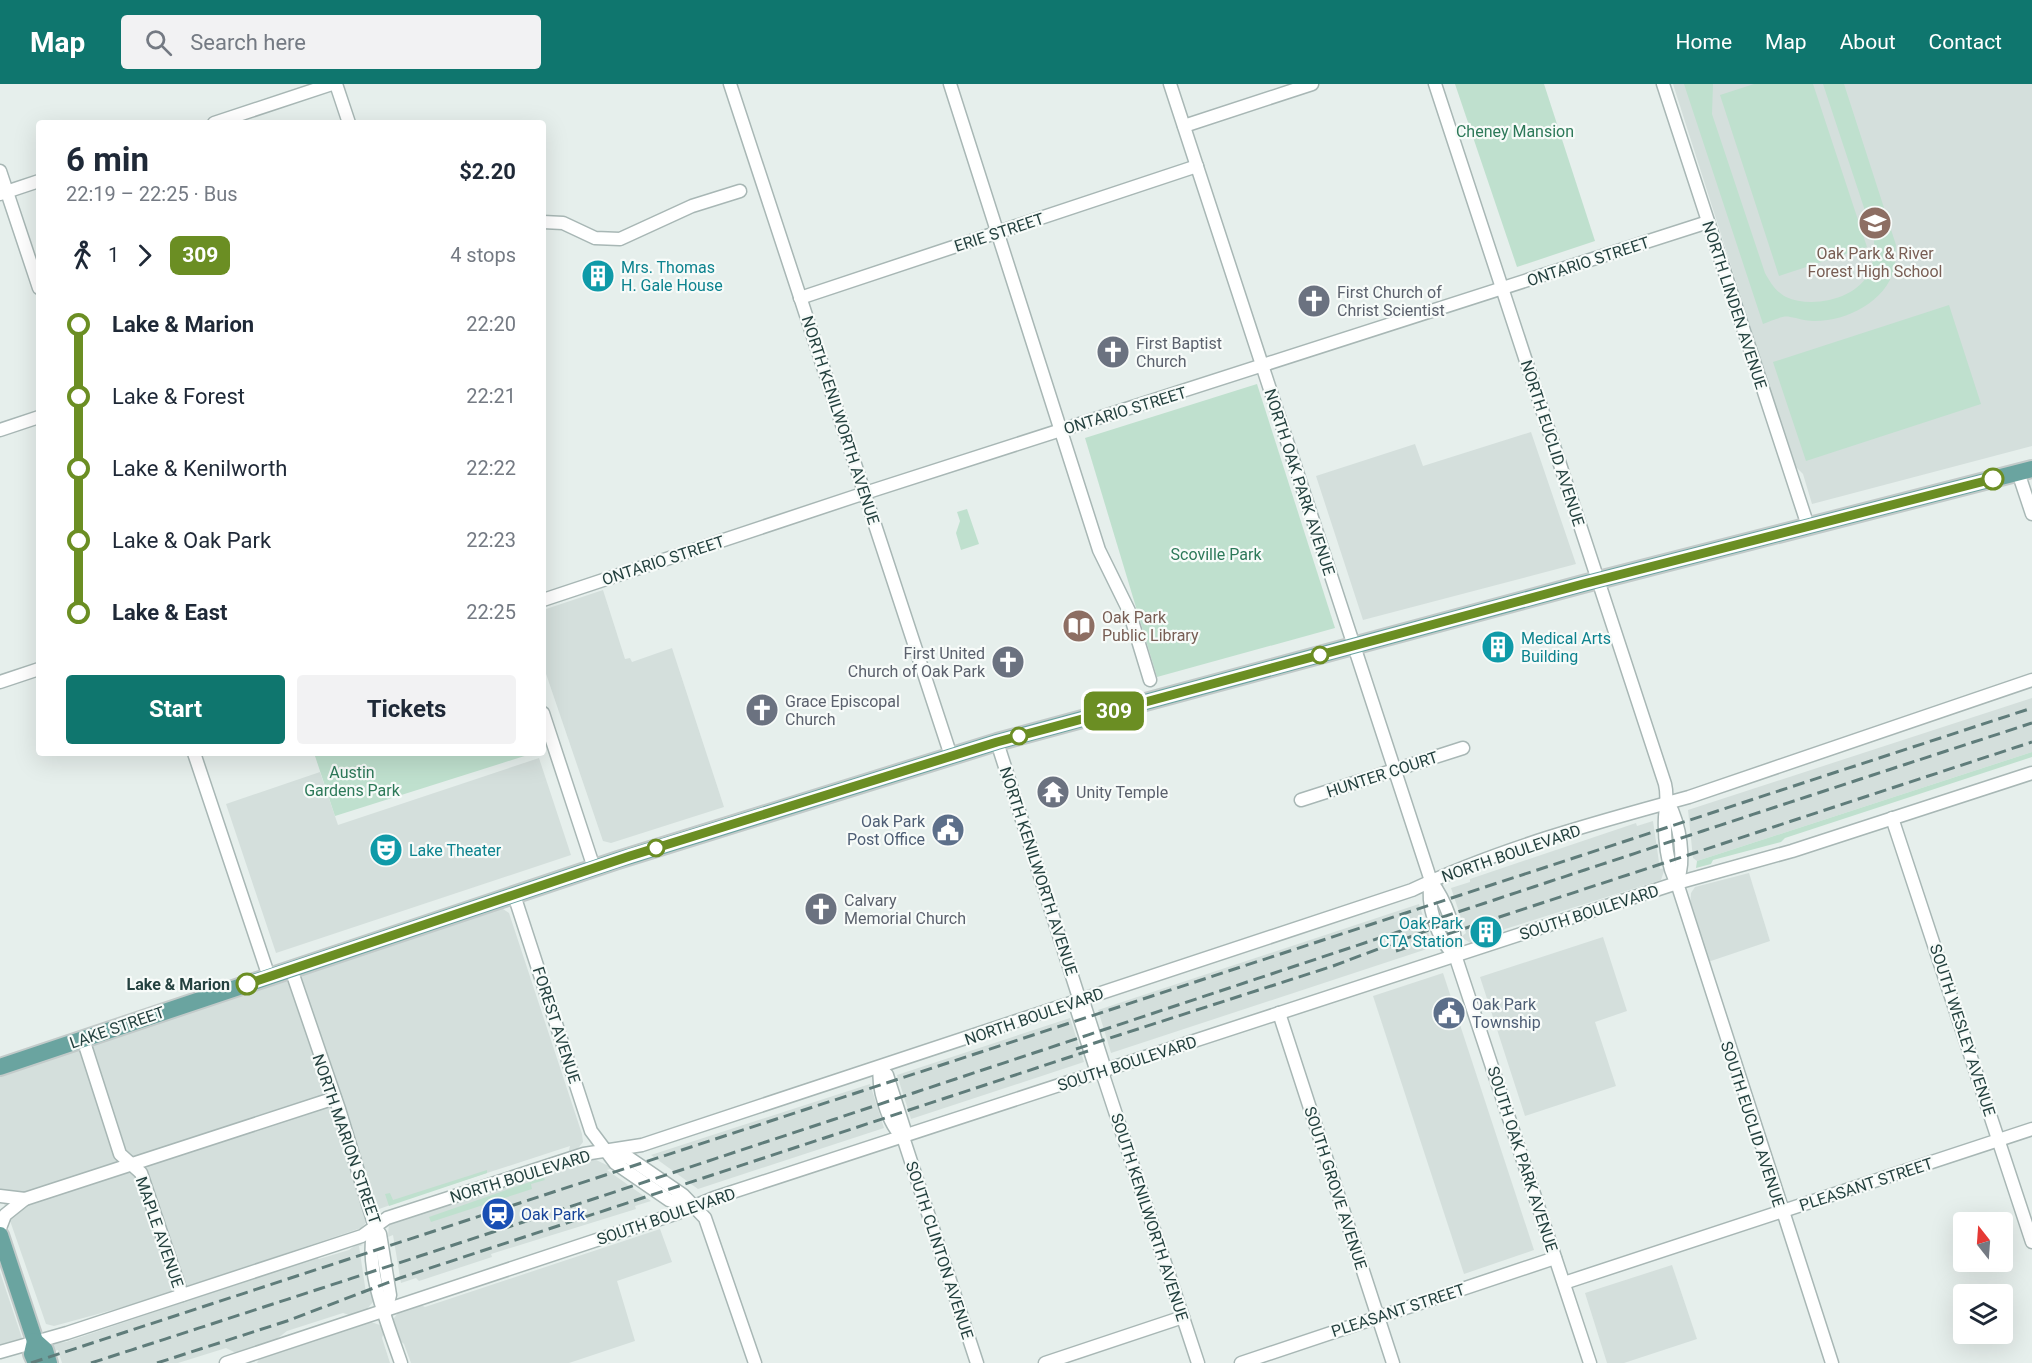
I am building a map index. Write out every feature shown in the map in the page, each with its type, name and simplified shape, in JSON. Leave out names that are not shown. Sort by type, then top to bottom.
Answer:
[{"type":"main road","name":"LAKE STREET","points":[[0,1067],[594,868],[997,742],[1598,580],[2025,471]]},
{"type":"main road","points":[[0,1235],[35,1341],[45,1350],[49,1363]]},
{"type":"main road","points":[[35,1341],[32,1353],[36,1363]]},
{"type":"street","points":[[223,120],[334,84],[348,120]]},
{"type":"street","name":"NORTH KENILWORTH AVENUE","points":[[730,84],[951,756]]},
{"type":"street","points":[[950,84],[1099,550],[1129,611],[1150,680]]},
{"type":"street","name":"NORTH OAK PARK AVENUE","points":[[1170,84],[1431,881],[1440,893],[1457,943],[1455,955]]},
{"type":"street","points":[[1184,126],[1312,84]]},
{"type":"street","name":"NORTH EUCLID AVENUE","points":[[1435,84],[1665,784],[1668,802],[1675,815],[1682,869],[1677,884]]},
{"type":"street","name":"NORTH LINDEN AVENUE","points":[[1663,84],[1808,526]]},
{"type":"street","name":"ERIE STREET","points":[[800,298],[1197,166]]},
{"type":"street","points":[[0,171],[3,193],[36,280]]},
{"type":"street","points":[[3,193],[36,182]]},
{"type":"street","points":[[546,222],[563,223],[595,238],[620,239],[692,206],[740,191]]},
{"type":"street","name":"ONTARIO STREET","points":[[546,599],[865,493],[1263,367],[1708,222]]},
{"type":"street","points":[[0,430],[36,418]]},
{"type":"street","points":[[2025,471],[2032,514]]},
{"type":"street","points":[[0,682],[36,670]]},
{"type":"street","name":"NORTH BOULEVARD","points":[[0,1352],[362,1236],[387,1218],[584,1154],[642,1145],[880,1068],[1412,890],[1449,872],[1668,802],[2032,680]]},
{"type":"street","points":[[546,722],[594,868]]},
{"type":"street","name":"NORTH KENILWORTH AVENUE","points":[[997,742],[1080,1001],[1085,1007],[1104,1063],[1102,1072]]},
{"type":"street","name":"HUNTER COURT","points":[[1301,800],[1463,747]]},
{"type":"street","points":[[195,756],[269,977]]},
{"type":"street","name":"SOUTH BOULEVARD","points":[[226,1363],[693,1208],[714,1198],[1455,955],[1677,884],[1792,851],[2032,772]]},
{"type":"street","name":"SOUTH WESLEY AVENUE","points":[[1892,818],[2032,1242]]},
{"type":"street","name":"SOUTH EUCLID AVENUE","points":[[1677,884],[1832,1363]]},
{"type":"street","name":"FOREST AVENUE","points":[[514,895],[591,1131],[608,1151]]},
{"type":"street","name":"SOUTH OAK PARK AVENUE","points":[[1455,955],[1590,1363]]},
{"type":"street","name":"NORTH MARION STREET","points":[[291,969],[371,1205],[375,1227],[370,1240],[380,1299],[386,1311],[401,1363]]},
{"type":"street","name":"SOUTH GROVE AVENUE","points":[[1279,1013],[1393,1363]]},
{"type":"street","name":"MAPLE AVENUE","points":[[83,1039],[120,1154],[141,1173],[182,1295]]},
{"type":"street","name":"SOUTH CLINTON AVENUE","points":[[880,1068],[879,1079],[882,1090],[896,1131],[903,1137],[977,1363]]},
{"type":"street","name":"SOUTH KENILWORTH AVENUE","points":[[1102,1072],[1198,1363]]},
{"type":"street","points":[[0,1228],[5,1215],[25,1199],[335,1098]]},
{"type":"street","name":"PLEASANT STREET","points":[[1564,1283],[2032,1129]]},
{"type":"street","points":[[608,1151],[629,1158],[683,1196],[705,1218],[755,1363]]},
{"type":"street","points":[[0,1196],[25,1199]]},
{"type":"street","name":"PLEASANT STREET","points":[[1241,1363],[1555,1258]]},
{"type":"street","points":[[1045,1363],[1183,1317]]},
{"type":"shaded area","name":"Oak Park & River Forest High School","points":[[1673,84],[2032,84],[2032,446],[1812,504],[1803,474],[1795,466]]},
{"type":"shaded area","points":[[1531,432],[1576,564],[1363,620],[1316,476],[1415,444],[1423,466]]},
{"type":"shaded area","points":[[603,590],[625,659],[630,658],[632,662],[672,648],[724,807],[611,843],[603,841],[546,674],[546,609]]},
{"type":"shaded area","points":[[2032,698],[2032,752],[1697,861],[1693,858],[1688,810]]},
{"type":"shaded area","points":[[539,758],[571,855],[276,953],[226,804],[320,772],[338,825]]},
{"type":"shaded area","points":[[1653,821],[1660,869],[1665,868],[1661,880],[1505,929],[1498,935],[1472,944],[1461,937],[1466,933],[1451,888],[1470,882],[1470,879],[1636,823],[1637,826]]},
{"type":"shaded area","points":[[1749,873],[1770,941],[1708,962],[1690,907],[1691,893],[1695,887]]},
{"type":"shaded area","points":[[1419,904],[1433,947],[1111,1053],[1098,1010]]},
{"type":"shaded area","points":[[503,909],[509,913],[582,1134],[583,1142],[576,1151],[568,1154],[570,1146],[410,1198],[379,1209],[361,1228],[138,1303],[54,1326],[46,1324],[0,1192],[0,1077],[490,910]]},
{"type":"shaded area","points":[[1603,937],[1627,1011],[1595,1022],[1616,1086],[1525,1116],[1480,977]]},
{"type":"shaded area","points":[[1443,973],[1534,1250],[1464,1274],[1373,996]]},
{"type":"shaded area","points":[[1070,1018],[1084,1062],[911,1119],[897,1075]]},
{"type":"shaded area","points":[[870,1084],[884,1128],[698,1189],[651,1155]]},
{"type":"shaded area","points":[[592,1158],[613,1168],[607,1170],[651,1201],[635,1206],[636,1209],[491,1254],[492,1257],[419,1281],[416,1278],[401,1283],[393,1235],[388,1237],[389,1222]]},
{"type":"shaded area","points":[[660,1229],[672,1262],[617,1281],[635,1341],[569,1363],[411,1363],[404,1344],[399,1340],[392,1321],[400,1310],[418,1304],[425,1307]]},
{"type":"shaded area","points":[[358,1243],[363,1245],[359,1246],[366,1293],[372,1291],[373,1302],[367,1309],[349,1315],[343,1313],[287,1331],[274,1341],[236,1353],[226,1348],[178,1363],[62,1363],[58,1350],[52,1352],[51,1347],[55,1343],[66,1342],[316,1257],[319,1259],[349,1250]]},
{"type":"shaded area","points":[[1672,1265],[1697,1339],[1624,1363],[1607,1363],[1585,1293]]},
{"type":"shaded area","points":[[0,1272],[23,1341],[0,1349]]},
{"type":"shaded area","points":[[368,1321],[380,1325],[384,1332],[382,1338],[390,1363],[257,1363],[259,1359]]},
{"type":"green space","name":"Cheney Mansion","points":[[1455,84],[1544,84],[1595,241],[1517,267]]},
{"type":"green space","points":[[1684,84],[1713,84],[1712,114],[1765,273],[1782,295],[1808,302],[1833,299],[1855,289],[1870,271],[1873,259],[1874,238],[1823,84],[1844,84],[1896,245],[1895,266],[1890,281],[1873,300],[1851,314],[1838,318],[1807,321],[1784,317],[1763,324]]},
{"type":"green space","points":[[1754,84],[1813,84],[1867,247],[1779,276],[1720,95]]},
{"type":"green space","points":[[1949,305],[1981,404],[1806,461],[1773,362]]},
{"type":"green space","name":"Scoville Park","points":[[1257,384],[1335,628],[1157,677],[1085,438]]},
{"type":"green space","points":[[967,509],[979,544],[961,550],[956,533],[960,521],[957,512]]},
{"type":"green space","points":[[2032,752],[2032,757],[1785,838],[1781,842],[1713,860],[1711,864],[1696,868],[1697,861]]},
{"type":"green space","name":"Austin Gardens Park","points":[[315,756],[525,756],[335,816]]},
{"type":"green space","points":[[487,1170],[487,1173],[389,1206],[385,1194],[390,1193],[393,1200]]},
{"type":"green space","points":[[544,1177],[545,1180],[531,1184],[532,1189],[431,1222],[429,1217]]},
{"type":"railway","points":[[31,1363],[2032,708]]},
{"type":"railway","points":[[91,1363],[2032,723]]},
{"type":"railway","points":[[1396,951],[2032,742]]},
{"type":"railway","points":[[1076,1049],[1333,966],[1442,925]]},
{"type":"railway","points":[[157,1363],[287,1321],[400,1278],[1088,1051]]},
{"type":"bus line","name":"309","points":[[247,984],[630,856],[997,742],[1583,584],[1993,479]]},
{"type":"place","name":"Oak Park & River Forest High School","points":[[1875,223]]},
{"type":"place","name":"Mrs. Thomas H. Gale House","points":[[598,276]]},
{"type":"place","name":"First Church of Christ Scientist","points":[[1314,301]]},
{"type":"place","name":"First Baptist Church","points":[[1113,352]]},
{"type":"place","name":"Oak Park Public Library","points":[[1079,626]]},
{"type":"place","name":"Medical Arts Building","points":[[1498,647]]},
{"type":"place","name":"First United Church of Oak Park","points":[[1008,662]]},
{"type":"place","name":"Grace Episcopal Church","points":[[762,710]]},
{"type":"place","name":"Unity Temple","points":[[1053,792]]},
{"type":"place","name":"Oak Park Post Office","points":[[948,830]]},
{"type":"place","name":"Lake Theater","points":[[386,850]]},
{"type":"place","name":"Calvary Memorial Church","points":[[821,909]]},
{"type":"place","name":"Oak Park CTA Station","points":[[1486,932]]},
{"type":"place","name":"Lake & Marion","points":[[247,984]]},
{"type":"place","name":"Oak Park Township","points":[[1449,1013]]},
{"type":"place","name":"Oak Park","points":[[498,1214]]}]
